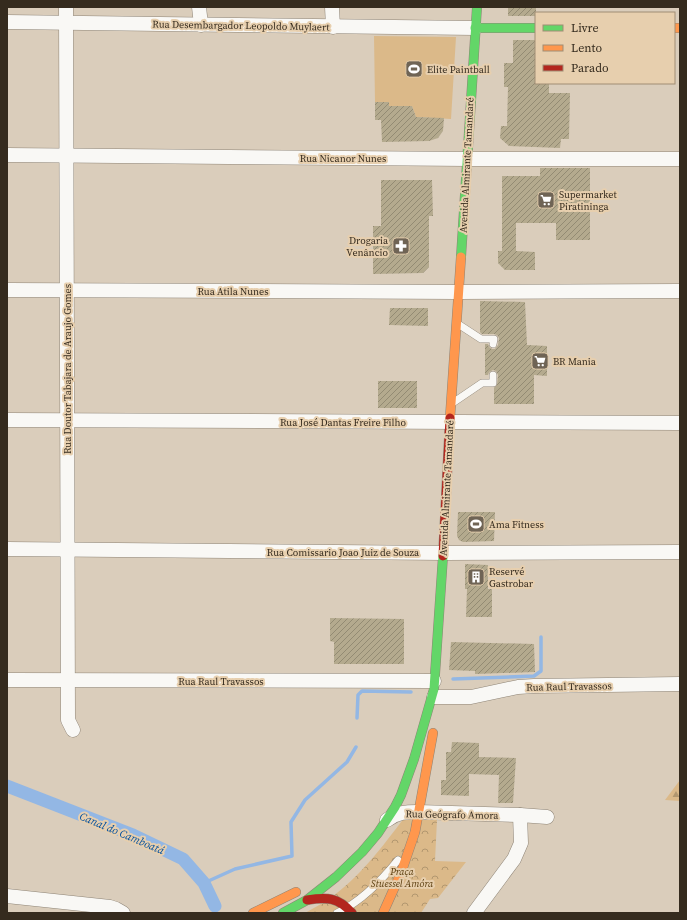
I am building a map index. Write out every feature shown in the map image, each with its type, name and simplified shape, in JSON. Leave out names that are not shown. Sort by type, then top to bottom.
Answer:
[{"type":"street","name":"Rua Doutor Tabajara de Araujo Gomes","points":[[66,7],[68,720],[73,730]]},
{"type":"street","points":[[199,7],[201,25]]},
{"type":"street","points":[[332,7],[333,27]]},
{"type":"street","name":"Avenida Almirante Tamandaré","points":[[283,913],[307,900],[336,877],[362,852],[378,833],[395,807],[408,777],[434,689],[477,7]]},
{"type":"street","name":"Rua Desembargador Leopoldo Muylaert","points":[[7,22],[475,28]]},
{"type":"street","points":[[475,28],[535,28]]},
{"type":"street","name":"Rua Nicanor Nunes","points":[[7,155],[467,159],[680,159]]},
{"type":"street","name":"Rua Atila Nunes","points":[[7,290],[458,292]]},
{"type":"street","points":[[458,292],[680,291]]},
{"type":"street","name":"Rua José Dantas Freire Filho","points":[[7,420],[680,423]]},
{"type":"street","name":"Rua Comissario Joao Juiz de Souza","points":[[7,549],[443,553],[680,552]]},
{"type":"street","name":"Rua Raul Travassos","points":[[7,680],[434,689],[471,697],[518,687],[534,686],[680,684]]},
{"type":"street","points":[[400,773],[417,721],[434,689]]},
{"type":"street","points":[[382,913],[398,880],[412,840],[432,741],[434,689]]},
{"type":"street","name":"Rua Geógrafo Amora","points":[[386,820],[394,814],[403,812],[547,817]]},
{"type":"street","points":[[474,913],[514,859],[521,843],[520,815]]},
{"type":"street","points":[[253,913],[273,904],[305,886]]},
{"type":"street","points":[[7,896],[110,907],[123,913]]},
{"type":"street","points":[[307,900],[328,898],[338,900],[350,910]]},
{"type":"lane","points":[[456,323],[481,338],[494,339],[493,344]]},
{"type":"lane","points":[[451,404],[482,383],[493,383],[493,375]]},
{"type":"lane","points":[[337,913],[350,910],[383,877],[398,860],[412,840]]},
{"type":"green space","name":"Elite Paintball","points":[[374,36],[456,37],[451,119],[416,117],[412,106],[389,106],[389,102],[375,102]]},
{"type":"green space","points":[[680,780],[680,801],[665,800]]},
{"type":"green space","name":"Praça Stuessel Amóra","points":[[404,818],[437,820],[435,861],[466,862],[438,898],[430,899],[421,913],[305,913],[327,900],[350,882],[379,850]]},
{"type":"building","points":[[508,7],[536,7],[535,16],[508,16]]},
{"type":"building","points":[[513,40],[535,40],[535,84],[549,84],[549,93],[570,93],[569,139],[561,139],[560,148],[509,146],[500,138],[501,126],[507,126],[508,87],[504,87],[504,63],[513,63]]},
{"type":"building","points":[[375,102],[389,102],[389,106],[412,106],[416,117],[444,118],[443,131],[438,138],[429,141],[382,142],[381,120],[375,120]]},
{"type":"building","name":"Supermarket Piratininga","points":[[540,168],[590,168],[590,240],[556,240],[556,223],[516,223],[516,251],[535,252],[535,270],[505,270],[498,263],[498,251],[502,251],[502,176],[540,176]]},
{"type":"building","points":[[381,180],[432,180],[433,216],[429,216],[429,267],[423,273],[373,274],[373,226],[381,226]]},
{"type":"building","points":[[480,301],[525,302],[527,345],[547,346],[547,376],[534,375],[534,404],[494,404],[494,388],[497,385],[498,375],[496,371],[493,370],[489,372],[488,375],[485,375],[485,344],[488,344],[492,349],[495,349],[498,345],[499,338],[494,334],[482,334],[480,332]]},
{"type":"building","points":[[390,308],[428,308],[428,326],[389,325]]},
{"type":"building","points":[[378,381],[417,381],[417,408],[378,408]]},
{"type":"building","name":"Ama Fitness","points":[[458,512],[495,512],[494,541],[463,542],[459,540],[457,536]]},
{"type":"building","points":[[465,564],[488,565],[488,589],[492,589],[492,617],[466,617],[467,589],[465,589]]},
{"type":"building","points":[[330,618],[404,619],[404,664],[334,664],[334,642],[330,641]]},
{"type":"building","points":[[451,642],[534,644],[535,672],[475,674],[475,671],[449,670]]},
{"type":"building","points":[[452,742],[479,743],[479,757],[516,758],[513,803],[498,803],[499,775],[469,774],[469,796],[441,795],[441,780],[446,780],[446,752],[451,752]]},
{"type":"waterway","points":[[453,679],[534,676],[541,671],[541,637]]},
{"type":"waterway","points":[[357,718],[358,695],[362,691],[411,692]]},
{"type":"waterway","points":[[204,883],[235,869],[292,856],[291,822],[305,800],[347,762],[356,747]]},
{"type":"waterway","name":"Canal do Camboatá","points":[[7,786],[133,835],[183,859],[204,883],[215,906]]},
{"type":"traffic: fast","points":[[461,257],[477,7]]},
{"type":"traffic: fast","points":[[475,28],[535,28]]},
{"type":"traffic: fast","points":[[283,913],[307,900],[336,877],[362,852],[378,833],[401,795],[414,759],[434,689],[443,556]]},
{"type":"traffic: slow","points":[[675,28],[680,28]]},
{"type":"traffic: slow","points":[[450,418],[461,257]]},
{"type":"traffic: slow","points":[[383,913],[401,873],[415,832],[433,733]]},
{"type":"traffic: slow","points":[[253,913],[296,892]]},
{"type":"traffic: jam","points":[[443,556],[450,418]]},
{"type":"traffic: jam","points":[[307,900],[332,899],[342,904],[352,913]]},
{"type":"place","name":"Elite Paintball","points":[[414,69]]},
{"type":"place","name":"Supermarket Piratininga","points":[[546,200]]},
{"type":"place","name":"Drogaria Venâncio","points":[[401,246]]},
{"type":"place","name":"BR Mania","points":[[540,361]]},
{"type":"place","name":"Ama Fitness","points":[[476,524]]},
{"type":"place","name":"Reservé Gastrobar","points":[[476,577]]}]
